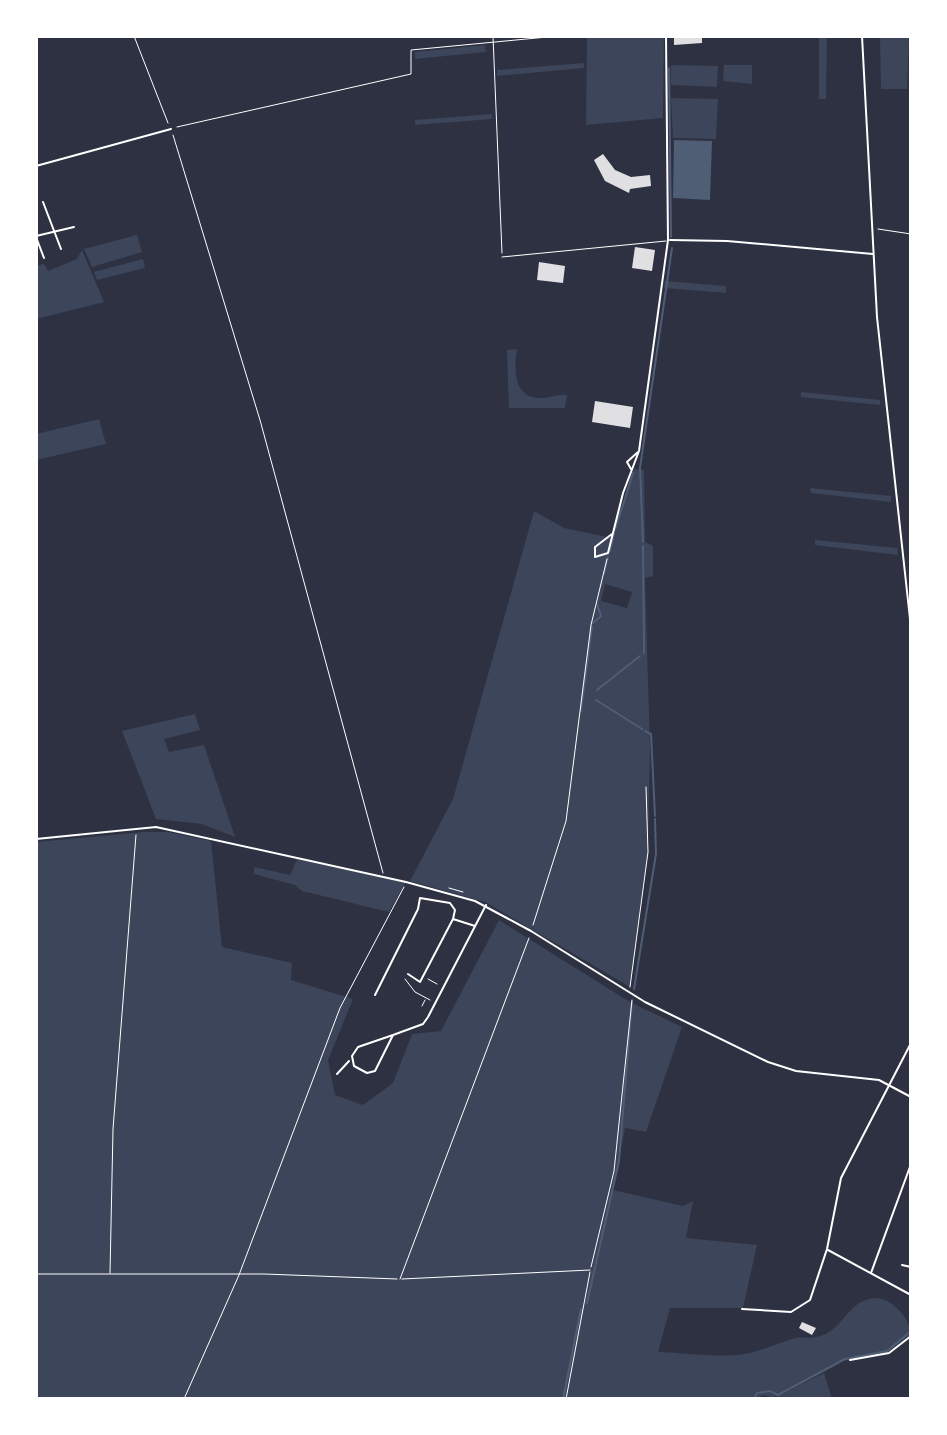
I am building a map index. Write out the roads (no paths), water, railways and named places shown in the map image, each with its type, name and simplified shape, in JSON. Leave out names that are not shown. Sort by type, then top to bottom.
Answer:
[{"type":"street","points":[[612,534],[595,547],[593,555],[600,557],[608,553],[639,451],[668,240],[666,36]]},
{"type":"street","points":[[862,36],[871,227],[885,406],[911,628]]},
{"type":"street","points":[[36,166],[171,129]]},
{"type":"street","points":[[43,202],[61,249]]},
{"type":"street","points":[[44,258],[36,236],[74,227]]},
{"type":"street","points":[[668,240],[727,241],[873,254]]},
{"type":"street","points":[[633,469],[627,467],[627,462],[639,451]]},
{"type":"street","points":[[36,839],[156,827],[406,882],[486,905],[633,996],[686,1023],[786,1068],[889,1082],[911,1097]]},
{"type":"street","points":[[375,995],[418,909],[420,898],[454,905],[453,919],[420,982],[408,974]]},
{"type":"street","points":[[337,1074],[346,1061],[351,1060],[358,1047],[423,1024],[486,905]]},
{"type":"street","points":[[453,919],[475,926]]},
{"type":"street","points":[[351,1060],[359,1071],[375,1071],[393,1035]]},
{"type":"street","points":[[742,1309],[791,1312],[810,1300],[827,1249],[841,1178],[911,1043]]},
{"type":"street","points":[[871,1273],[911,1164]]},
{"type":"street","points":[[827,1249],[911,1295]]},
{"type":"street","points":[[902,1265],[911,1267]]},
{"type":"street","points":[[850,1360],[889,1353],[911,1336]]},
{"type":"street","points":[[894,1399],[911,1398]]},
{"type":"lane","points":[[502,257],[668,240]]},
{"type":"waterway","points":[[669,68],[671,237]]},
{"type":"waterway","points":[[643,542],[640,468],[672,248]]},
{"type":"waterway","points":[[615,530],[633,473]]},
{"type":"waterway","points":[[610,551],[614,533]]},
{"type":"waterway","points":[[643,546],[644,653]]},
{"type":"waterway","points":[[604,574],[608,557]]},
{"type":"waterway","points":[[593,623],[601,616],[597,604]]},
{"type":"waterway","points":[[581,711],[592,627]]},
{"type":"waterway","points":[[597,690],[640,656]]},
{"type":"waterway","points":[[596,700],[642,729]]},
{"type":"waterway","points":[[645,731],[651,734],[655,816]]},
{"type":"waterway","points":[[634,989],[656,854],[655,819]]},
{"type":"waterway","points":[[587,1303],[619,1161],[632,1002]]},
{"type":"waterway","points":[[563,1399],[581,1309]]},
{"type":"waterway","points":[[754,1399],[757,1393],[770,1391],[778,1395],[845,1359],[887,1351],[911,1331]]}]
